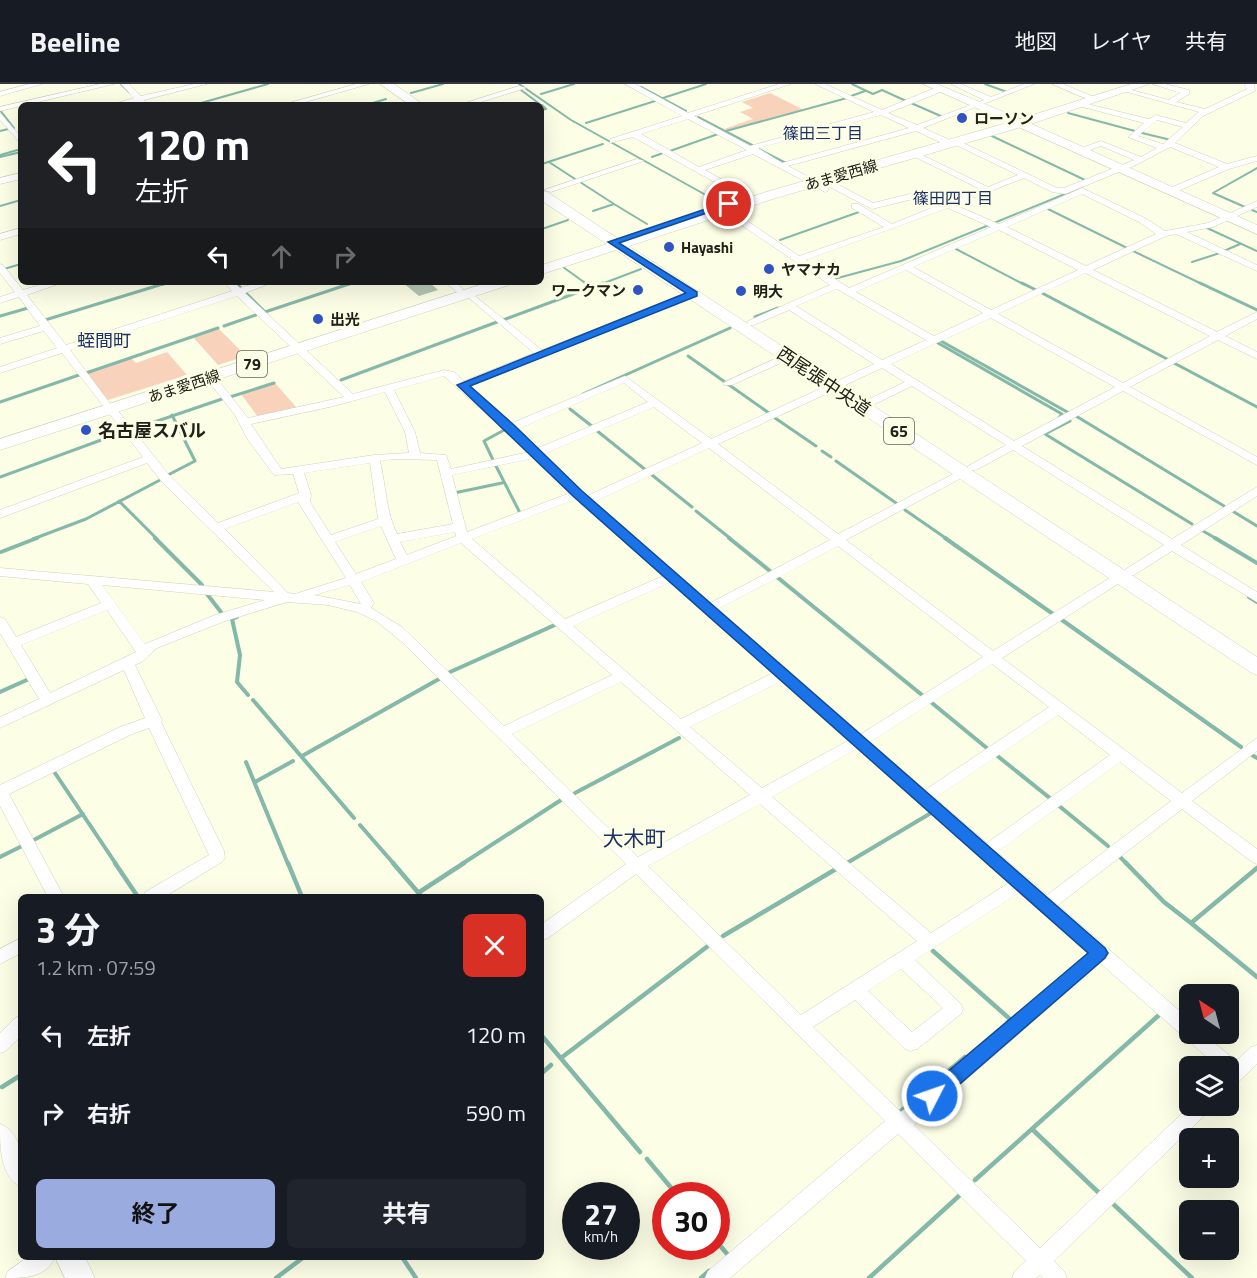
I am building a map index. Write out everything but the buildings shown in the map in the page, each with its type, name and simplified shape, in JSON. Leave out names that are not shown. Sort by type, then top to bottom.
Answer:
[{"type":"main road","points":[[375,84],[402,102]]},
{"type":"main road","points":[[386,84],[413,102]]},
{"type":"main road","name":"あま愛西線","points":[[544,269],[620,242],[817,180],[1143,84]]},
{"type":"main road","name":"あま愛西線","points":[[544,264],[817,180],[916,154],[951,141]]},
{"type":"main road","name":"西尾張中央道","points":[[544,191],[788,357],[871,402],[967,471]]},
{"type":"main road","name":"西尾張中央道","points":[[620,242],[751,323],[837,385],[1125,574],[1257,655]]},
{"type":"main road","name":"あま愛西線","points":[[0,439],[210,377],[476,285]]},
{"type":"main road","name":"あま愛西線","points":[[459,289],[485,285]]},
{"type":"main road","name":"あま愛西線","points":[[0,445],[109,407],[296,347]]},
{"type":"main road","name":"西尾張中央道","points":[[1125,574],[1257,668]]},
{"type":"street","points":[[0,94],[38,84]]},
{"type":"street","points":[[31,102],[110,84]]},
{"type":"street","points":[[125,84],[143,102],[203,84]]},
{"type":"street","points":[[297,102],[365,84]]},
{"type":"street","points":[[629,84],[782,165],[872,206],[919,193],[933,195],[948,206],[997,225],[1257,356]]},
{"type":"street","points":[[612,141],[787,84]]},
{"type":"street","points":[[819,84],[1060,191],[1111,173],[1170,145],[1197,116],[1252,88],[1248,86],[1250,84]]},
{"type":"street","points":[[928,84],[1083,151],[1111,173],[1171,191],[1257,230]]},
{"type":"street","points":[[955,84],[991,100]]},
{"type":"street","points":[[782,165],[917,128],[1030,84]]},
{"type":"street","points":[[1056,84],[1116,113],[1150,122]]},
{"type":"street","points":[[1157,84],[1186,93],[1170,102]]},
{"type":"street","points":[[1127,87],[1157,99],[1206,112]]},
{"type":"street","points":[[473,102],[522,88]]},
{"type":"street","points":[[698,170],[752,149],[883,112],[940,89]]},
{"type":"street","points":[[1149,105],[1157,99]]},
{"type":"street","points":[[0,109],[18,105]]},
{"type":"street","points":[[1132,117],[1141,111]]},
{"type":"street","points":[[1102,122],[1116,113]]},
{"type":"street","points":[[0,115],[18,138]]},
{"type":"street","points":[[1189,126],[1156,117],[1132,137],[1170,145],[1226,167]]},
{"type":"street","points":[[0,132],[18,128]]},
{"type":"street","points":[[634,134],[729,187]]},
{"type":"street","points":[[1083,151],[1101,143],[1140,159]]},
{"type":"street","points":[[916,154],[988,190]]},
{"type":"street","points":[[1171,191],[1226,167],[1257,158]]},
{"type":"street","points":[[544,191],[640,161]]},
{"type":"street","points":[[849,291],[997,225],[1114,178],[1111,173]]},
{"type":"street","points":[[799,259],[948,206],[1025,175]]},
{"type":"street","points":[[0,181],[18,177]]},
{"type":"street","points":[[817,180],[891,227]]},
{"type":"street","points":[[1082,191],[1142,220],[1163,234]]},
{"type":"street","points":[[393,539],[461,532],[582,498],[711,444],[1163,234],[1204,227],[1257,204]]},
{"type":"street","points":[[724,210],[837,285],[933,340]]},
{"type":"street","points":[[0,237],[18,232]]},
{"type":"street","points":[[1179,232],[1257,268]]},
{"type":"street","points":[[0,267],[148,459],[282,592],[281,601],[220,618],[152,645],[138,658],[0,723]]},
{"type":"street","points":[[907,267],[1257,462]]},
{"type":"street","points":[[0,300],[49,285]]},
{"type":"street","points":[[231,285],[351,398]]},
{"type":"street","points":[[0,370],[260,285]]},
{"type":"street","points":[[751,323],[837,285]]},
{"type":"street","points":[[459,289],[541,354]]},
{"type":"street","points":[[463,385],[693,294]]},
{"type":"street","points":[[789,306],[1257,598]]},
{"type":"street","points":[[708,609],[1257,315]]},
{"type":"street","points":[[0,341],[46,327]]},
{"type":"street","points":[[728,383],[788,357]]},
{"type":"street","points":[[244,422],[351,398],[444,373],[450,374],[511,428],[582,498],[1179,1022]]},
{"type":"street","points":[[210,377],[278,473],[374,458],[405,456],[442,458],[461,532],[564,625],[930,942]]},
{"type":"street","points":[[511,428],[625,379],[1257,858]]},
{"type":"street","points":[[871,402],[913,382]]},
{"type":"street","points":[[388,388],[410,432],[416,458]]},
{"type":"street","points":[[446,472],[537,454],[656,402]]},
{"type":"street","points":[[374,458],[380,484],[384,521],[404,560]]},
{"type":"street","points":[[0,514],[148,459]]},
{"type":"street","points":[[298,471],[306,495],[304,502],[368,603],[364,609]]},
{"type":"street","points":[[544,932],[637,865],[860,741],[1257,491]]},
{"type":"street","points":[[217,528],[306,495]]},
{"type":"street","points":[[328,540],[384,521]]},
{"type":"street","points":[[297,598],[404,560],[461,532]]},
{"type":"street","points":[[0,564],[0,572],[328,601],[364,609],[390,623],[1057,1278]]},
{"type":"street","points":[[564,625],[672,577]]},
{"type":"street","points":[[92,580],[143,652]]},
{"type":"street","points":[[13,643],[110,604]]},
{"type":"street","points":[[1,624],[48,701]]},
{"type":"street","points":[[128,663],[172,763],[216,851],[217,858],[156,894]]},
{"type":"street","points":[[681,725],[783,674]]},
{"type":"street","points":[[503,732],[624,675]]},
{"type":"street","points":[[924,798],[1058,708]]},
{"type":"street","points":[[54,894],[0,792],[125,731],[155,720]]},
{"type":"street","points":[[1046,905],[1257,743]]},
{"type":"street","points":[[986,852],[1120,755]]},
{"type":"street","points":[[801,1025],[1021,883]]},
{"type":"street","points":[[0,957],[18,947]]},
{"type":"street","points":[[715,1278],[1100,953]]},
{"type":"street","points":[[856,990],[911,1043],[955,1009],[903,960]]},
{"type":"street","points":[[0,1045],[18,1027]]},
{"type":"street","points":[[1202,1044],[1214,1056]]},
{"type":"street","points":[[1239,1070],[1257,1053]]},
{"type":"street","points":[[1022,1278],[1192,1116]]},
{"type":"street","points":[[0,1137],[18,1169]]},
{"type":"street","points":[[15,1278],[41,1260]]},
{"type":"shaded area","points":[[770,93],[804,110],[724,129],[753,119],[740,112],[753,108],[742,102]]},
{"type":"shaded area","points":[[219,329],[246,356],[218,365],[193,337]]},
{"type":"shaded area","points":[[167,352],[187,375],[108,400],[105,400],[85,374],[131,358],[136,363]]},
{"type":"shaded area","points":[[275,383],[297,408],[258,417],[241,394]]},
{"type":"waterway","points":[[121,84],[129,92]]},
{"type":"waterway","points":[[205,102],[268,84]]},
{"type":"waterway","points":[[411,93],[443,84]]},
{"type":"waterway","points":[[519,84],[571,120],[713,199]]},
{"type":"waterway","points":[[541,94],[574,84]]},
{"type":"waterway","points":[[663,98],[706,84]]},
{"type":"waterway","points":[[852,84],[873,94],[882,90],[906,101]]},
{"type":"waterway","points":[[985,84],[1007,92]]},
{"type":"waterway","points":[[641,87],[686,111]]},
{"type":"waterway","points":[[521,90],[537,102]]},
{"type":"waterway","points":[[851,96],[865,91]]},
{"type":"waterway","points":[[726,131],[847,98]]},
{"type":"waterway","points":[[376,102],[386,99]]},
{"type":"waterway","points":[[586,123],[655,101]]},
{"type":"waterway","points":[[911,103],[943,117]]},
{"type":"waterway","points":[[544,107],[546,109],[544,110]]},
{"type":"waterway","points":[[0,110],[14,128]]},
{"type":"waterway","points":[[1068,113],[1135,131]]},
{"type":"waterway","points":[[698,117],[752,145]]},
{"type":"waterway","points":[[0,131],[8,129]]},
{"type":"waterway","points":[[1142,133],[1171,140]]},
{"type":"waterway","points":[[670,151],[718,134]]},
{"type":"waterway","points":[[992,136],[1085,180]]},
{"type":"waterway","points":[[544,163],[603,144]]},
{"type":"waterway","points":[[759,149],[786,163]]},
{"type":"waterway","points":[[0,155],[18,150]]},
{"type":"waterway","points":[[0,157],[18,153]]},
{"type":"waterway","points":[[652,157],[663,153]]},
{"type":"waterway","points":[[549,162],[575,179]]},
{"type":"waterway","points":[[1245,207],[1213,193],[1257,168]]},
{"type":"waterway","points":[[580,182],[614,204]]},
{"type":"waterway","points":[[834,279],[901,261],[1082,187]]},
{"type":"waterway","points":[[0,206],[18,201]]},
{"type":"waterway","points":[[593,211],[614,204]]},
{"type":"waterway","points":[[614,204],[647,224]]},
{"type":"waterway","points":[[1048,209],[1127,248]]},
{"type":"waterway","points":[[1252,210],[1257,212]]},
{"type":"waterway","points":[[780,240],[859,212]]},
{"type":"waterway","points":[[544,228],[568,220]]},
{"type":"waterway","points":[[1207,228],[1257,251]]},
{"type":"waterway","points":[[1224,251],[1240,244]]},
{"type":"waterway","points":[[956,249],[1025,285]]},
{"type":"waterway","points":[[1133,251],[1204,285]]},
{"type":"waterway","points":[[1192,262],[1220,253]]},
{"type":"waterway","points":[[4,269],[18,265]]},
{"type":"waterway","points":[[563,267],[588,285]]},
{"type":"waterway","points":[[599,285],[641,269]]},
{"type":"waterway","points":[[503,320],[603,283]]},
{"type":"waterway","points":[[1022,283],[1036,290]]},
{"type":"waterway","points":[[1200,283],[1257,310]]},
{"type":"waterway","points":[[45,320],[159,285]]},
{"type":"waterway","points":[[238,285],[241,288]]},
{"type":"waterway","points":[[246,293],[265,312],[346,285]]},
{"type":"waterway","points":[[1042,293],[1167,359]]},
{"type":"waterway","points":[[0,316],[28,308]]},
{"type":"waterway","points":[[755,317],[778,308]]},
{"type":"waterway","points":[[224,326],[256,315]]},
{"type":"waterway","points":[[341,380],[497,322]]},
{"type":"waterway","points":[[86,373],[218,328]]},
{"type":"waterway","points":[[583,394],[730,328]]},
{"type":"waterway","points":[[941,341],[1069,413]]},
{"type":"waterway","points":[[938,343],[1062,414],[1059,418]]},
{"type":"waterway","points":[[688,356],[769,413]]},
{"type":"waterway","points":[[1174,363],[1257,407]]},
{"type":"waterway","points":[[0,402],[79,375]]},
{"type":"waterway","points":[[230,397],[274,383]]},
{"type":"waterway","points":[[172,416],[222,399]]},
{"type":"waterway","points":[[570,409],[593,427]]},
{"type":"waterway","points":[[131,430],[172,416]]},
{"type":"waterway","points":[[166,476],[195,461],[172,416]]},
{"type":"waterway","points":[[1076,416],[1224,506]]},
{"type":"waterway","points":[[775,418],[816,446]]},
{"type":"waterway","points":[[1070,421],[1045,434],[1192,524]]},
{"type":"waterway","points":[[494,462],[484,441],[506,429]]},
{"type":"waterway","points":[[596,430],[647,471]]},
{"type":"waterway","points":[[0,477],[123,432]]},
{"type":"waterway","points":[[822,451],[831,457]]},
{"type":"waterway","points":[[836,461],[896,503]]},
{"type":"waterway","points":[[496,466],[520,513]]},
{"type":"waterway","points":[[652,475],[692,507]]},
{"type":"waterway","points":[[119,501],[162,479]]},
{"type":"waterway","points":[[454,493],[502,483]]},
{"type":"waterway","points":[[33,539],[86,519],[119,501]]},
{"type":"waterway","points":[[119,501],[157,539]]},
{"type":"waterway","points":[[905,510],[947,539]]},
{"type":"waterway","points":[[696,511],[731,539]]},
{"type":"waterway","points":[[1234,512],[1257,526]]},
{"type":"waterway","points":[[1203,531],[1217,539]]},
{"type":"waterway","points":[[1,552],[37,538]]},
{"type":"waterway","points":[[155,538],[202,585]]},
{"type":"waterway","points":[[729,538],[770,571]]},
{"type":"waterway","points":[[945,538],[1053,614]]},
{"type":"waterway","points":[[1215,538],[1257,563]]},
{"type":"waterway","points":[[777,577],[922,695]]},
{"type":"waterway","points":[[207,594],[224,616]]},
{"type":"waterway","points":[[1249,597],[1257,602]]},
{"type":"waterway","points":[[237,617],[232,619],[240,655],[237,682],[248,695]]},
{"type":"waterway","points":[[1062,620],[1241,747]]},
{"type":"waterway","points":[[450,672],[557,624]]},
{"type":"waterway","points":[[0,692],[29,679]]},
{"type":"waterway","points":[[302,756],[439,679]]},
{"type":"waterway","points":[[253,700],[354,818]]},
{"type":"waterway","points":[[932,703],[988,749]]},
{"type":"waterway","points":[[575,793],[679,738]]},
{"type":"waterway","points":[[995,754],[1051,799]]},
{"type":"waterway","points":[[1252,755],[1257,758]]},
{"type":"waterway","points":[[255,782],[293,761]]},
{"type":"waterway","points":[[246,762],[288,864]]},
{"type":"waterway","points":[[53,770],[83,814]]},
{"type":"waterway","points":[[462,864],[561,800]]},
{"type":"waterway","points":[[1058,805],[1108,846]]},
{"type":"waterway","points":[[847,863],[931,813]]},
{"type":"waterway","points":[[30,842],[83,814]]},
{"type":"waterway","points":[[83,814],[116,864]]},
{"type":"waterway","points":[[360,825],[394,864]]},
{"type":"waterway","points":[[0,857],[24,845]]},
{"type":"waterway","points":[[1120,857],[1126,863]]},
{"type":"waterway","points":[[115,863],[136,894]]},
{"type":"waterway","points":[[288,863],[301,894]]},
{"type":"waterway","points":[[393,863],[418,893]]},
{"type":"waterway","points":[[418,893],[464,863]]},
{"type":"waterway","points":[[1126,863],[1164,902],[1191,923]]},
{"type":"waterway","points":[[1191,923],[1257,868]]},
{"type":"waterway","points":[[723,936],[836,869]]},
{"type":"waterway","points":[[1191,923],[1257,977]]},
{"type":"waterway","points":[[561,1058],[708,946]]},
{"type":"waterway","points":[[933,951],[1011,1020],[1008,1022]]},
{"type":"waterway","points":[[975,1180],[1159,1015]]},
{"type":"waterway","points":[[544,1038],[640,1152]]},
{"type":"waterway","points":[[901,1111],[965,1057]]},
{"type":"waterway","points":[[544,1071],[551,1065]]},
{"type":"waterway","points":[[2,1087],[18,1077]]},
{"type":"waterway","points":[[1032,1129],[1098,1192]]},
{"type":"waterway","points":[[647,1159],[666,1182]]},
{"type":"waterway","points":[[869,1278],[960,1195]]},
{"type":"waterway","points":[[1111,1202],[1192,1278]]},
{"type":"waterway","points":[[276,1278],[300,1260]]},
{"type":"waterway","points":[[404,1260],[416,1278]]},
{"type":"waterway","points":[[701,1278],[709,1271]]},
{"type":"place","name":"ローソン","points":[[962,118]]},
{"type":"place","name":"Hayashi","points":[[669,247]]},
{"type":"place","name":"ヤマナカ","points":[[769,269]]},
{"type":"place","name":"ワークマン","points":[[638,290]]},
{"type":"place","name":"明大","points":[[741,291]]},
{"type":"place","name":"出光","points":[[318,319]]},
{"type":"place","name":"名古屋スバル","points":[[86,430]]},
{"type":"district","name":"篠田三丁目","points":[[823,133]]},
{"type":"district","name":"篠田四丁目","points":[[953,198]]},
{"type":"district","name":"蛭間町","points":[[104,340]]},
{"type":"district","name":"大木町","points":[[634,838]]},
{"type":"route","points":[[729,204],[612,242],[693,294],[463,385],[511,428],[578,494],[1100,953],[932,1096]]}]
